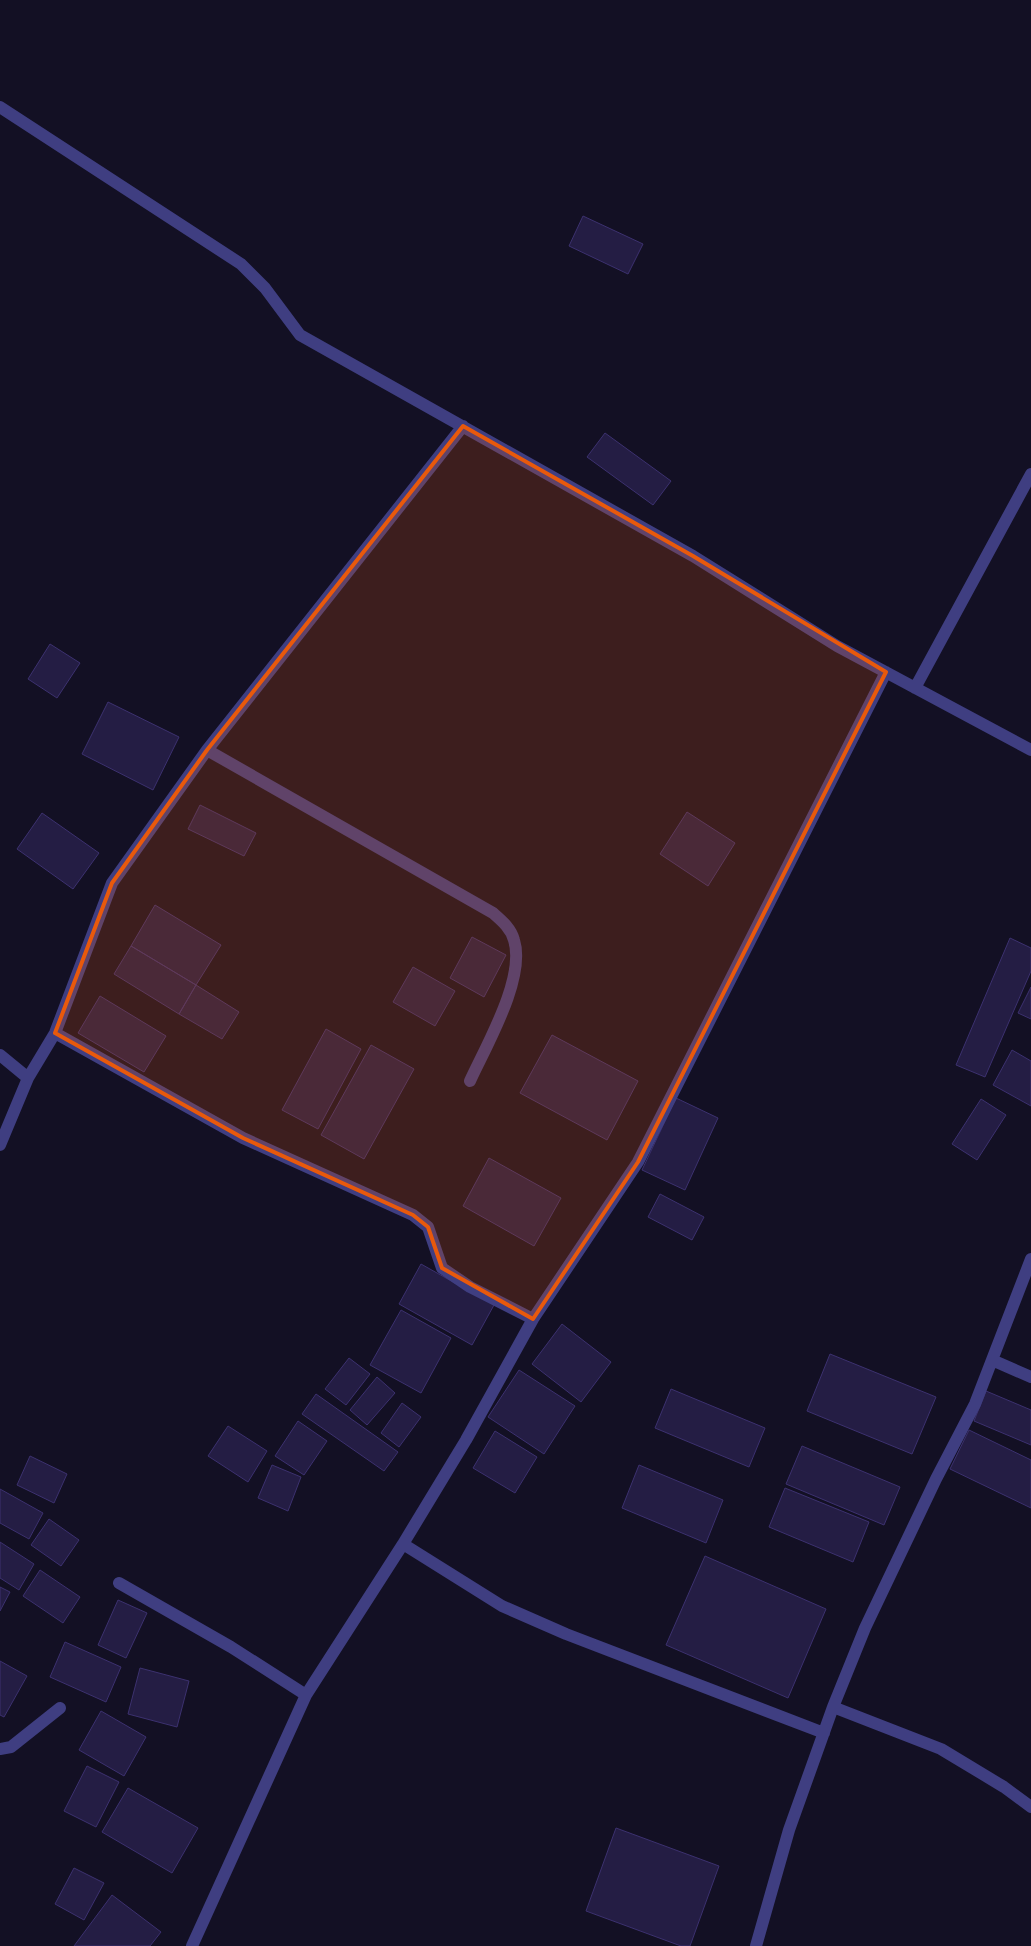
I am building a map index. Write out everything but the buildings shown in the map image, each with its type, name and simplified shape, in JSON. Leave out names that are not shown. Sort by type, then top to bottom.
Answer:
[{"type":"street","points":[[0,107],[242,264],[265,288],[300,335],[693,556],[837,646],[1031,750]]},
{"type":"street","points":[[0,1145],[28,1078],[55,1033],[112,884],[207,750],[463,426]]},
{"type":"street","points":[[915,688],[1031,474]]},
{"type":"street","points":[[192,1946],[306,1695],[403,1544],[466,1440],[533,1319],[638,1162],[886,672]]},
{"type":"street","points":[[207,750],[493,913],[506,925],[514,940],[514,973],[509,995],[470,1081]]},
{"type":"street","points":[[55,1033],[243,1138],[413,1215],[428,1227],[442,1268],[470,1287],[533,1319]]},
{"type":"street","points":[[0,1055],[28,1078]]},
{"type":"street","points":[[756,1946],[789,1830],[833,1708],[865,1628],[936,1479],[975,1404],[1031,1259]]},
{"type":"street","points":[[992,1360],[1031,1378]]},
{"type":"street","points":[[403,1544],[502,1606],[566,1634],[824,1733]]},
{"type":"street","points":[[119,1583],[231,1647],[306,1695]]},
{"type":"street","points":[[0,1749],[11,1747],[60,1708]]},
{"type":"street","points":[[833,1708],[941,1750],[1004,1787],[1031,1807]]},
{"type":"highlighted area","points":[[463,426],[693,556],[886,672],[638,1162],[533,1319],[442,1268],[428,1227],[413,1215],[243,1138],[55,1033],[112,883],[207,750]]}]
